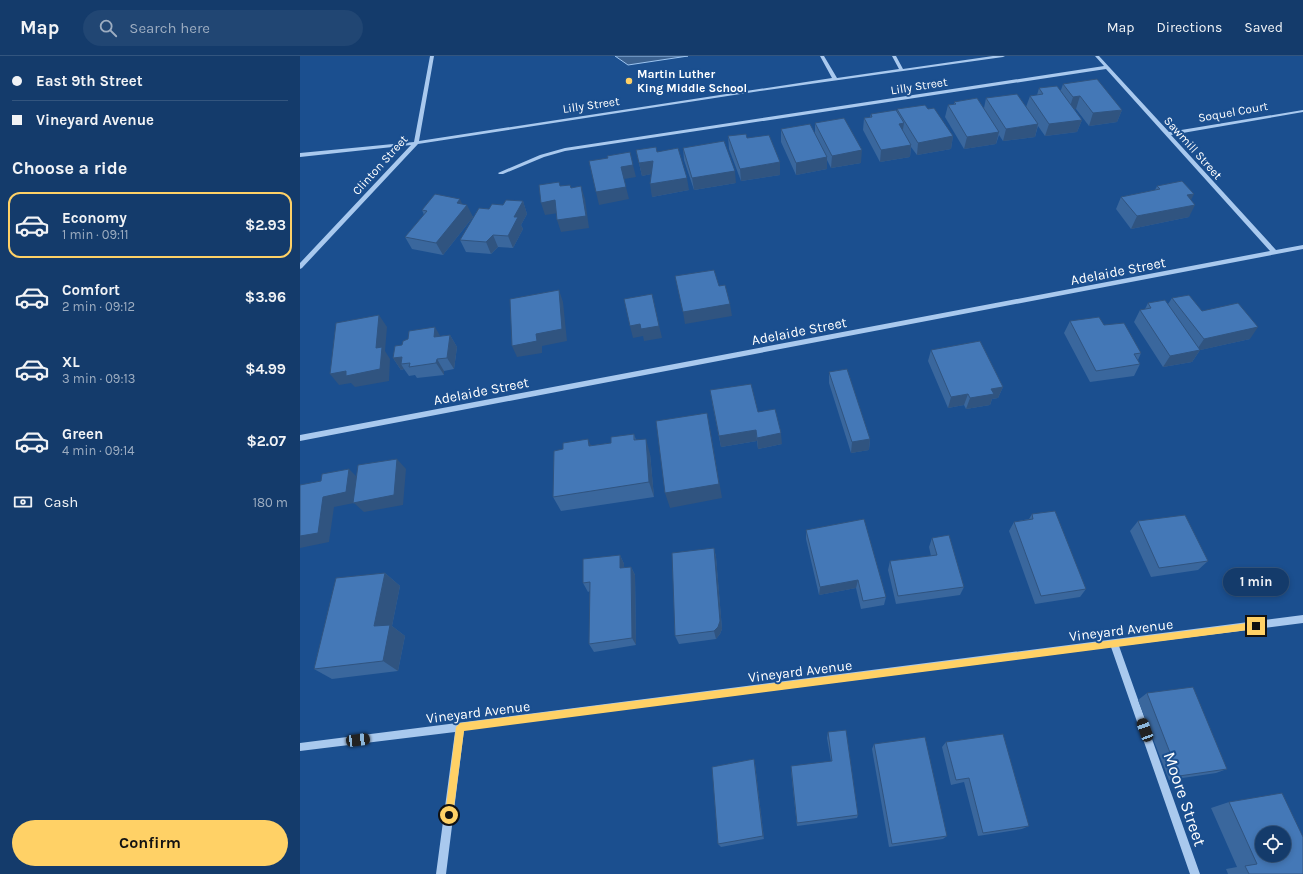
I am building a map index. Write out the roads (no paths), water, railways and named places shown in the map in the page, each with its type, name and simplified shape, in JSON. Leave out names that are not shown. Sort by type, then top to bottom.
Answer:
[{"type":"street","name":"Clinton Street","points":[[300,267],[416,142],[432,56]]},
{"type":"street","points":[[822,56],[834,79]]},
{"type":"street","points":[[894,56],[902,70]]},
{"type":"street","name":"Lilly Street","points":[[300,155],[416,142],[834,79],[1003,56]]},
{"type":"street","name":"Sawmill Street","points":[[1097,56],[1275,253]]},
{"type":"street","name":"Lilly Street","points":[[501,173],[542,156],[565,150],[1107,67]]},
{"type":"street","name":"Soquel Court","points":[[1167,134],[1303,111]]},
{"type":"street","name":"Adelaide Street","points":[[300,438],[1303,247]]},
{"type":"street","name":"Vineyard Avenue","points":[[300,747],[1303,620]]},
{"type":"street","name":"Moore Street","points":[[1114,644],[1195,874]]},
{"type":"street","points":[[441,874],[460,727]]},
{"type":"water","points":[[615,56],[688,56],[628,65]]},
{"type":"place","name":"Martin Luther King Middle School","points":[[629,81]]}]
